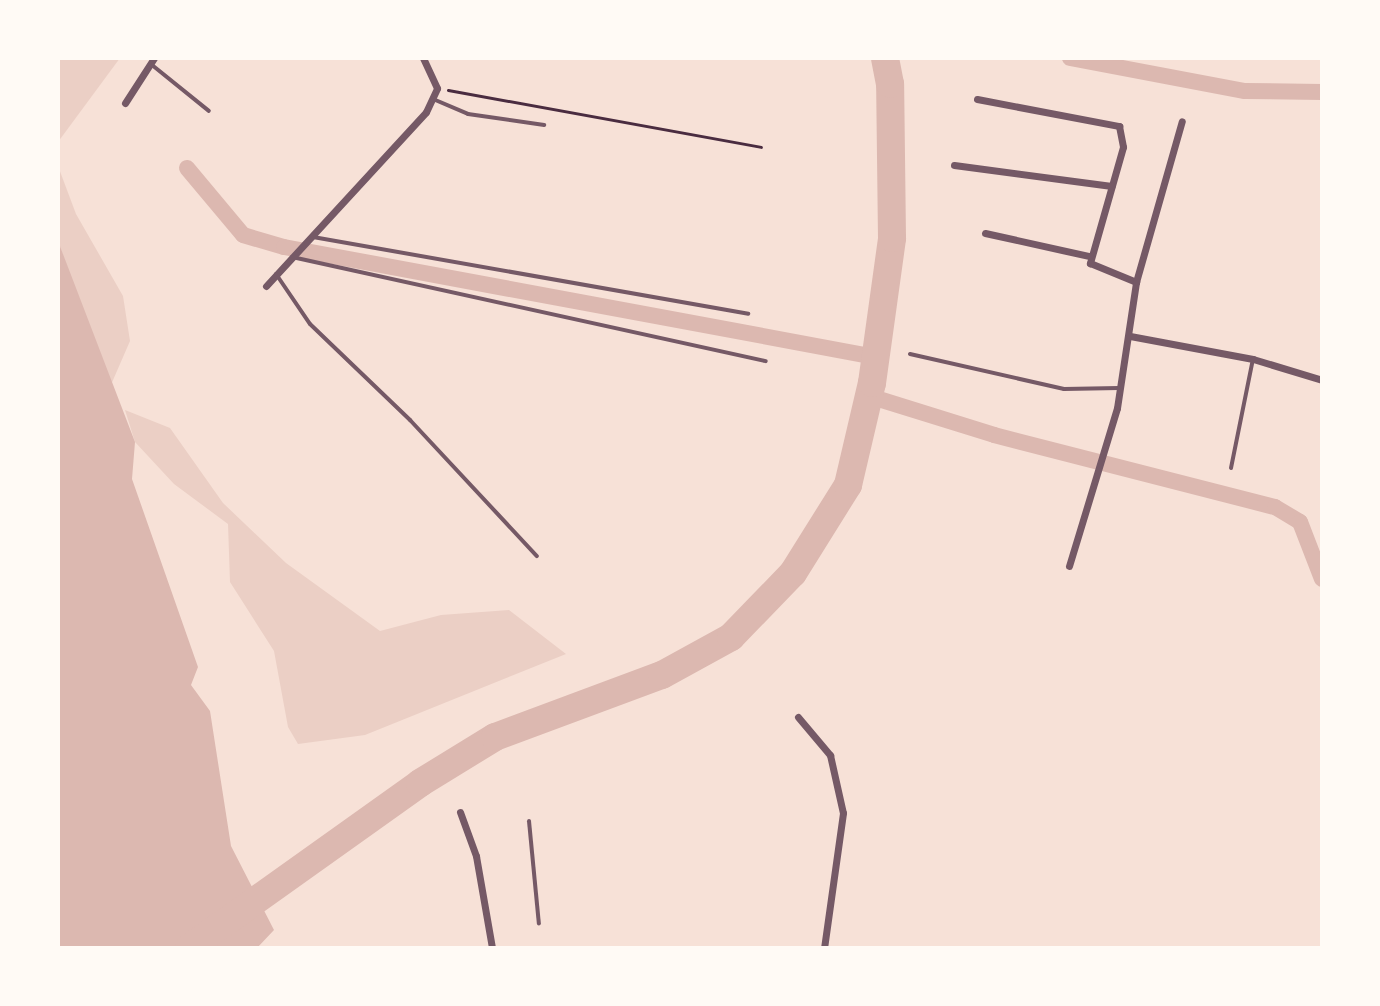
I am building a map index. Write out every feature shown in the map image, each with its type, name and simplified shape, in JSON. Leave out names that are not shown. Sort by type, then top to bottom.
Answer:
[{"type":"street","points":[[266,286],[433,99],[437,88],[423,58]]},
{"type":"street","points":[[125,103],[152,61]]},
{"type":"street","points":[[977,99],[1119,126],[1123,147],[1089,256],[1095,268],[1136,282]]},
{"type":"street","points":[[1069,566],[1121,388],[1136,282],[1182,121]]},
{"type":"street","points":[[954,165],[1112,186]]},
{"type":"street","points":[[985,233],[1089,256]]},
{"type":"street","points":[[1130,336],[1253,359],[1322,380]]},
{"type":"street","points":[[798,717],[830,755],[843,813],[824,948]]},
{"type":"street","points":[[460,812],[476,856],[492,948]]},
{"type":"lane","points":[[152,61],[209,111]]},
{"type":"lane","points":[[433,99],[468,114],[544,125]]},
{"type":"lane","points":[[311,237],[748,314]]},
{"type":"lane","points":[[292,257],[766,361]]},
{"type":"lane","points":[[276,274],[310,324],[410,420],[537,556]]},
{"type":"lane","points":[[910,354],[1064,389],[1121,388]]},
{"type":"lane","points":[[1231,468],[1253,359]]},
{"type":"lane","points":[[529,821],[539,924]]},
{"type":"path","points":[[437,88],[761,147]]},
{"type":"shaded area","points":[[58,58],[120,58],[58,142]]},
{"type":"shaded area","points":[[58,166],[76,214],[123,296],[130,341],[110,387],[58,241]]},
{"type":"shaded area","points":[[58,241],[135,442],[132,479],[198,667],[191,685],[210,711],[231,846],[274,930],[257,948],[58,948]]},
{"type":"shaded area","points":[[125,410],[170,428],[223,503],[286,563],[380,631],[441,615],[509,610],[566,654],[365,735],[298,744],[288,727],[274,651],[230,582],[228,524],[174,484],[135,442]]},
{"type":"waterway","points":[[189,948],[420,783],[495,737],[662,675],[731,637],[793,573],[848,485],[872,383],[892,238],[890,84],[885,58]]},
{"type":"waterway","points":[[1070,58],[1245,91],[1322,92]]},
{"type":"waterway","points":[[187,168],[243,235],[284,247],[876,357]]},
{"type":"waterway","points":[[869,396],[994,435],[1275,507],[1300,522],[1322,579]]}]
